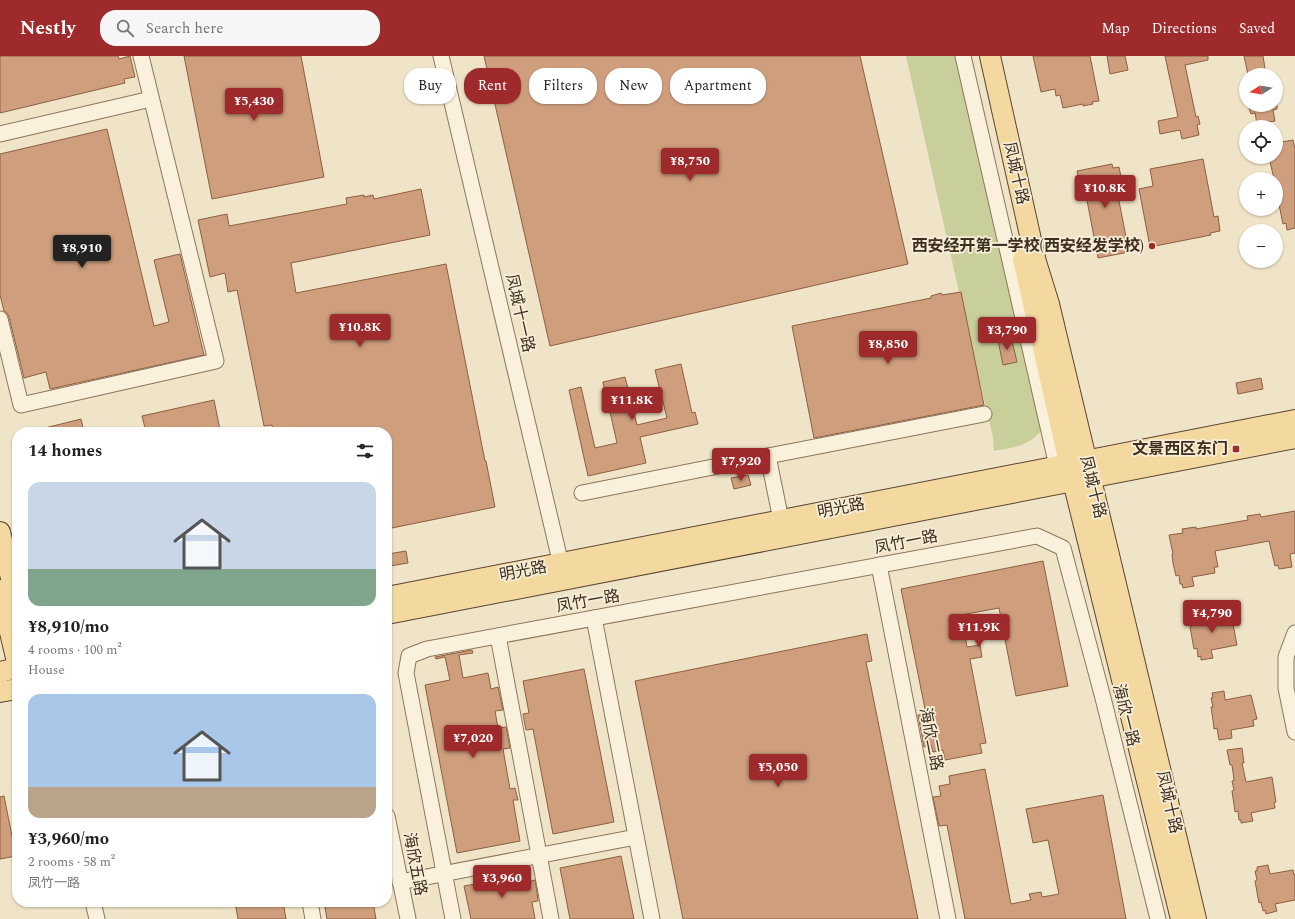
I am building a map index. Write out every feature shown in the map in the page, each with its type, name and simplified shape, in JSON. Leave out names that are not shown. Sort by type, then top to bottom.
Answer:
[{"type":"main road","name":"凤城十路","points":[[977,56],[1181,919]]},
{"type":"main road","name":"凤城十路","points":[[990,56],[1036,262],[1049,304],[1075,470],[1196,919]]},
{"type":"main road","name":"明光路","points":[[392,596],[562,571],[1075,470],[1295,420]]},
{"type":"main road","name":"明光路","points":[[392,613],[781,520],[1075,470],[1295,438]]},
{"type":"main road","points":[[0,532],[12,582]]},
{"type":"main road","points":[[0,590],[12,641]]},
{"type":"main road","points":[[0,672],[12,669]]},
{"type":"main road","points":[[0,692],[12,690]]},
{"type":"street","points":[[0,319],[22,405],[216,362],[141,56]]},
{"type":"street","name":"凤城十一路","points":[[441,56],[562,571]]},
{"type":"street","points":[[963,56],[1075,470]]},
{"type":"street","points":[[0,134],[152,99]]},
{"type":"street","points":[[582,493],[984,414]]},
{"type":"street","points":[[768,456],[781,520]]},
{"type":"street","name":"凤竹一路","points":[[453,919],[406,673],[409,656],[427,649],[1037,536]]},
{"type":"street","name":"海欣一路","points":[[1037,536],[1063,548],[1103,698],[1158,919]]},
{"type":"street","name":"海欣二路","points":[[879,565],[948,919]]},
{"type":"street","points":[[594,618],[652,919]]},
{"type":"street","points":[[1295,633],[1286,657],[1286,688],[1295,732]]},
{"type":"street","points":[[498,636],[552,919]]},
{"type":"street","points":[[400,882],[636,837]]},
{"type":"street","name":"海欣五路","points":[[392,846],[408,919]]},
{"type":"street","points":[[94,907],[97,919]]},
{"type":"street","points":[[311,907],[313,919]]},
{"type":"green space","points":[[906,56],[960,56],[1042,430],[1026,443],[994,451],[993,437],[973,353],[961,292],[959,292]],"holes":[[[1014,349],[1017,362],[1003,365],[1000,352]]]},
{"type":"building","points":[[0,56],[118,56],[119,59],[130,56],[135,77],[124,79],[125,83],[0,113]]},
{"type":"building","points":[[184,56],[301,56],[324,177],[212,199]]},
{"type":"building","points":[[484,56],[860,56],[908,264],[550,346],[495,104],[521,104],[521,68],[487,68]]},
{"type":"building","points":[[1033,56],[1090,56],[1099,101],[1083,106],[1083,104],[1063,108],[1060,95],[1056,96],[1055,89],[1041,92]]},
{"type":"building","points":[[1107,56],[1125,56],[1128,70],[1110,74]]},
{"type":"building","points":[[1165,56],[1208,56],[1208,60],[1185,65],[1196,117],[1198,116],[1200,124],[1197,125],[1199,135],[1182,139],[1180,130],[1160,134],[1158,121],[1178,117]]},
{"type":"building","points":[[1244,56],[1263,56],[1265,68],[1247,68]]},
{"type":"building","points":[[1250,112],[1273,112],[1275,120],[1256,120],[1255,113],[1251,114]]},
{"type":"building","points":[[107,129],[154,326],[169,322],[154,260],[180,254],[204,355],[50,389],[46,372],[24,378],[9,317],[4,311],[0,295],[0,154]]},
{"type":"building","points":[[1293,140],[1295,149],[1295,228],[1287,230],[1286,223],[1283,224],[1281,216],[1283,216],[1283,172],[1272,172],[1271,164],[1283,164],[1283,142]]},
{"type":"building","points":[[1203,159],[1214,217],[1218,216],[1220,231],[1210,233],[1211,235],[1150,247],[1139,189],[1153,186],[1150,169]]},
{"type":"building","points":[[1112,164],[1113,168],[1119,167],[1121,177],[1118,178],[1120,190],[1117,191],[1129,252],[1098,258],[1086,195],[1082,196],[1077,171]]},
{"type":"building","points":[[421,189],[430,235],[291,263],[296,293],[446,264],[495,507],[392,528],[392,427],[264,426],[237,290],[228,292],[225,273],[210,277],[198,220],[227,214],[229,226],[347,204],[346,198],[373,195],[374,199]]},
{"type":"building","points":[[961,292],[984,405],[814,438],[792,326],[931,298],[931,296],[941,293],[942,295]]},
{"type":"building","points":[[1011,337],[1017,362],[1003,365],[998,340]]},
{"type":"building","points":[[681,364],[692,413],[695,412],[698,424],[640,437],[646,463],[588,476],[569,390],[581,387],[595,448],[617,443],[608,403],[605,403],[603,382],[625,377],[637,425],[667,418],[655,370]]},
{"type":"building","points":[[1261,378],[1263,389],[1238,394],[1236,383]]},
{"type":"building","points":[[214,400],[219,427],[145,427],[142,416]]},
{"type":"building","points":[[81,419],[83,427],[49,427]]},
{"type":"building","points":[[748,475],[751,485],[734,489],[731,478]]},
{"type":"building","points":[[1295,511],[1295,553],[1290,554],[1292,567],[1279,569],[1278,565],[1275,566],[1269,541],[1215,551],[1218,567],[1214,567],[1215,573],[1192,577],[1194,586],[1183,588],[1182,584],[1180,584],[1179,575],[1176,576],[1173,563],[1173,554],[1169,535],[1183,533],[1182,529],[1196,527],[1196,529],[1248,520],[1247,516],[1260,514],[1261,517]]},
{"type":"building","points":[[406,551],[408,563],[392,566],[392,553]]},
{"type":"building","points":[[1043,561],[1068,686],[1016,696],[999,608],[961,615],[967,647],[980,645],[982,657],[970,659],[986,743],[980,744],[982,753],[945,760],[943,750],[933,752],[931,745],[924,747],[918,715],[926,714],[901,589]]},
{"type":"building","points":[[1204,611],[1205,619],[1231,614],[1237,645],[1211,650],[1213,658],[1201,660],[1201,656],[1198,657],[1197,648],[1194,649],[1190,627],[1192,626],[1190,617],[1193,617],[1192,613]]},
{"type":"building","points":[[867,634],[872,661],[866,662],[918,919],[683,919],[635,681]]},
{"type":"building","points":[[472,650],[473,653],[459,655],[463,678],[488,673],[491,689],[498,687],[503,710],[495,711],[498,728],[506,727],[510,748],[503,749],[510,789],[515,788],[518,800],[513,800],[520,841],[457,853],[425,685],[450,680],[445,657],[436,659],[435,657]]},
{"type":"building","points":[[584,669],[614,822],[553,834],[533,729],[526,730],[523,714],[529,713],[523,681]]},
{"type":"building","points":[[1224,691],[1225,700],[1251,695],[1257,719],[1253,720],[1254,726],[1231,730],[1232,738],[1219,740],[1217,728],[1214,729],[1211,698],[1213,697],[1212,693]]},
{"type":"building","points":[[1242,748],[1244,763],[1242,763],[1246,782],[1272,777],[1276,802],[1274,803],[1275,808],[1251,813],[1253,821],[1241,823],[1241,820],[1239,820],[1238,811],[1235,812],[1232,791],[1234,790],[1232,781],[1234,780],[1232,765],[1230,765],[1227,750]]},
{"type":"building","points":[[985,769],[1011,904],[1031,900],[1029,894],[1041,892],[1042,897],[1059,894],[1048,840],[1033,843],[1026,809],[1103,795],[1126,919],[965,919],[947,825],[939,826],[933,797],[941,796],[939,786],[950,784],[949,776]]},
{"type":"building","points":[[4,796],[12,836],[12,857],[0,859],[0,797]]},
{"type":"building","points":[[621,856],[634,919],[570,919],[560,868]]},
{"type":"building","points":[[1268,865],[1270,874],[1293,870],[1294,875],[1295,874],[1295,900],[1275,904],[1277,911],[1266,914],[1265,910],[1263,911],[1261,902],[1259,903],[1255,881],[1257,880],[1255,871],[1257,871],[1257,867]]},
{"type":"building","points":[[527,875],[528,882],[535,880],[538,901],[532,902],[535,919],[471,919],[464,886]]},
{"type":"building","points":[[236,907],[284,907],[286,919],[238,919]]},
{"type":"building","points":[[325,907],[374,907],[376,919],[327,919]]},
{"type":"place","name":"西安经开第一学校(西安经发学校)","points":[[1152,246]]},
{"type":"place","name":"文景西区东门","points":[[1236,449]]}]
